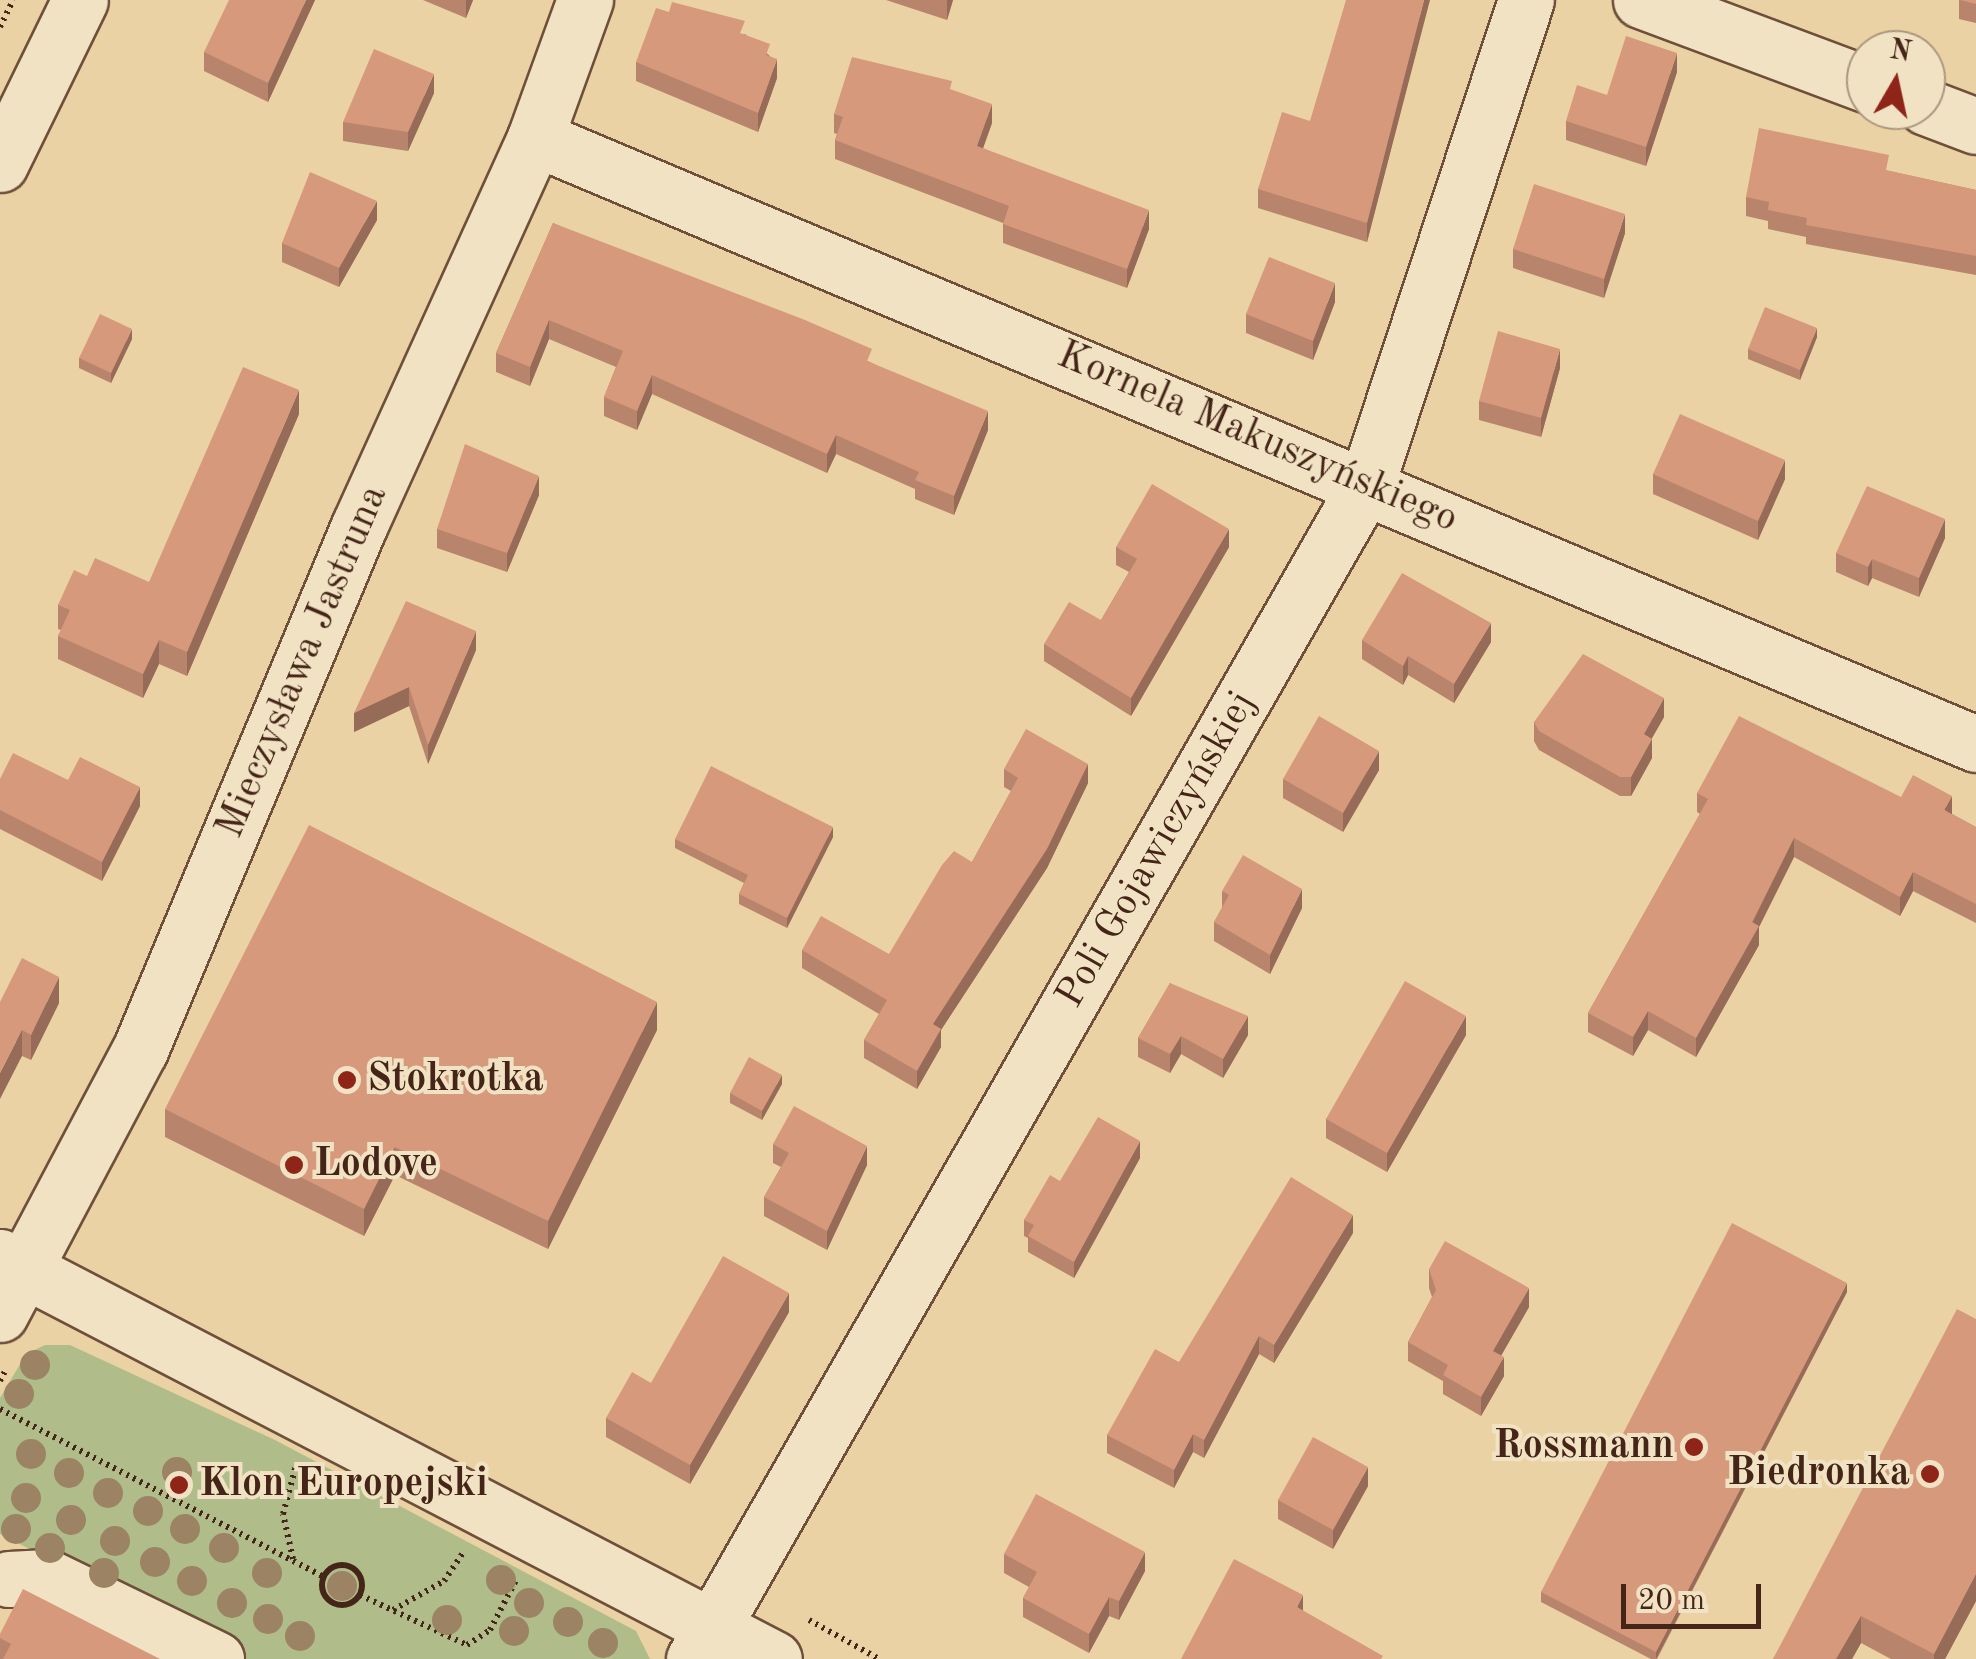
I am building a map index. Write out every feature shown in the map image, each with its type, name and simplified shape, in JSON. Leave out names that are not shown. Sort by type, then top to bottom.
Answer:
[{"type":"street","points":[[0,164],[80,0]]},
{"type":"street","name":"Mieczysława Jastruna","points":[[8,1280],[140,1050],[359,526],[535,138],[584,0]]},
{"type":"street","name":"Poli Gojawiczyńskiej","points":[[704,1643],[1367,483],[1526,0]]},
{"type":"street","points":[[1641,0],[1846,77]]},
{"type":"street","points":[[1946,115],[1976,126]]},
{"type":"street","name":"Kornela Makuszyńskiego","points":[[535,138],[1367,483],[1976,744]]},
{"type":"street","points":[[8,1280],[704,1643],[774,1659]]},
{"type":"street","points":[[3,1588],[47,1577],[216,1659]]},
{"type":"path","points":[[0,27],[13,0]]},
{"type":"path","points":[[0,1381],[6,1369]]},
{"type":"path","points":[[0,1409],[324,1577],[330,1601],[350,1603],[360,1595],[362,1581],[350,1566],[338,1565],[324,1577]]},
{"type":"path","points":[[293,1560],[284,1497],[304,1450]]},
{"type":"path","points":[[393,1610],[444,1581],[472,1537]]},
{"type":"path","points":[[360,1595],[453,1642],[480,1641],[524,1565]]},
{"type":"green space","points":[[45,1345],[70,1345],[275,1440],[636,1631],[650,1659],[247,1659],[0,1534],[0,1398],[26,1354]]},
{"type":"building","points":[[229,0],[306,0],[268,83],[204,52]]},
{"type":"building","points":[[1346,0],[1424,0],[1367,223],[1258,189],[1282,112],[1310,121]]},
{"type":"building","points":[[672,2],[745,21],[740,33],[770,44],[766,55],[777,59],[758,113],[636,62],[656,8],[669,12]]},
{"type":"building","points":[[1626,36],[1677,53],[1646,147],[1566,121],[1577,85],[1607,95]]},
{"type":"building","points":[[374,49],[434,74],[408,132],[343,122]]},
{"type":"building","points":[[852,57],[952,81],[950,89],[992,104],[977,146],[1149,210],[1127,269],[1003,224],[1009,206],[835,140],[843,117],[834,114]]},
{"type":"building","points":[[1759,128],[1889,155],[1886,170],[1976,190],[1976,256],[1806,225],[1807,218],[1768,210],[1769,202],[1746,197]]},
{"type":"building","points":[[310,172],[377,201],[339,268],[282,243]]},
{"type":"building","points":[[1534,184],[1625,214],[1604,279],[1513,249]]},
{"type":"building","points":[[553,223],[805,320],[872,349],[867,361],[988,411],[954,496],[915,480],[919,472],[836,435],[827,454],[652,375],[637,411],[604,397],[623,351],[549,320],[530,367],[496,353]]},
{"type":"building","points":[[1269,257],[1335,283],[1313,341],[1246,314]]},
{"type":"building","points":[[1765,307],[1817,328],[1800,370],[1748,349]]},
{"type":"building","points":[[100,314],[132,329],[111,373],[79,358]]},
{"type":"building","points":[[1498,331],[1560,349],[1541,418],[1479,401]]},
{"type":"building","points":[[243,367],[299,390],[187,652],[159,640],[143,674],[58,636],[70,610],[58,605],[74,570],[87,576],[95,558],[149,582]]},
{"type":"building","points":[[1680,414],[1785,460],[1758,521],[1653,474]]},
{"type":"building","points":[[465,444],[539,476],[507,553],[437,529]]},
{"type":"building","points":[[1152,484],[1229,529],[1131,698],[1044,644],[1069,602],[1101,620],[1137,559],[1116,547]]},
{"type":"building","points":[[1867,486],[1945,519],[1919,578],[1872,559],[1868,567],[1836,553]]},
{"type":"building","points":[[1402,573],[1491,623],[1454,684],[1408,656],[1403,666],[1362,640]]},
{"type":"building","points":[[406,601],[476,631],[428,745],[409,687],[354,713]]},
{"type":"building","points":[[1583,654],[1664,698],[1644,734],[1652,739],[1631,777],[1620,777],[1539,731],[1534,722]]},
{"type":"building","points":[[1319,716],[1379,751],[1343,813],[1283,779]]},
{"type":"building","points":[[1739,716],[1901,797],[1913,775],[1952,796],[1944,810],[1976,827],[1976,904],[1913,872],[1900,897],[1794,838],[1752,922],[1759,926],[1696,1038],[1648,1011],[1633,1037],[1588,1013],[1708,799],[1697,793]]},
{"type":"building","points":[[1026,729],[1088,764],[1047,849],[933,1024],[941,1029],[917,1071],[864,1040],[887,1000],[802,950],[821,916],[889,954],[954,851],[972,862],[1018,778],[1004,769]]},
{"type":"building","points":[[13,753],[68,780],[80,757],[140,787],[102,862],[0,810],[0,779]]},
{"type":"building","points":[[711,766],[833,827],[787,918],[739,894],[748,875],[675,839]]},
{"type":"building","points":[[309,825],[657,1002],[548,1221],[395,1147],[364,1209],[165,1109]]},
{"type":"building","points":[[1243,855],[1302,889],[1270,955],[1214,922],[1229,895],[1222,891]]},
{"type":"building","points":[[22,958],[59,977],[31,1035],[22,1030],[0,1073],[0,1002]]},
{"type":"building","points":[[1405,981],[1466,1016],[1387,1153],[1326,1119]]},
{"type":"building","points":[[1170,983],[1248,1016],[1223,1059],[1181,1036],[1170,1054],[1138,1038]]},
{"type":"building","points":[[749,1057],[782,1075],[762,1111],[730,1093]]},
{"type":"building","points":[[794,1106],[867,1146],[827,1231],[764,1197],[789,1153],[773,1144]]},
{"type":"building","points":[[1098,1117],[1140,1141],[1074,1262],[1028,1236],[1034,1225],[1024,1220],[1050,1175],[1060,1181]]},
{"type":"building","points":[[1291,1177],[1353,1215],[1274,1345],[1259,1336],[1204,1440],[1193,1434],[1174,1470],[1107,1435],[1155,1349],[1179,1362]]},
{"type":"building","name":"Rossmann","points":[[1732,1223],[1847,1283],[1656,1652],[1541,1592]]},
{"type":"building","points":[[1445,1241],[1529,1288],[1493,1351],[1504,1357],[1481,1397],[1443,1375],[1448,1365],[1408,1342],[1436,1290],[1429,1269]]},
{"type":"building","points":[[723,1256],[789,1293],[690,1465],[606,1418],[632,1372],[651,1383]]},
{"type":"building","name":"Biedronka","points":[[1957,1309],[1976,1319],[1976,1574],[1934,1654],[1861,1616],[1836,1659],[1773,1659]]},
{"type":"building","points":[[1313,1437],[1368,1467],[1333,1530],[1278,1500]]},
{"type":"building","points":[[1036,1494],[1145,1552],[1119,1601],[1109,1597],[1089,1634],[1023,1598],[1037,1572],[1004,1554]]},
{"type":"building","points":[[1234,1559],[1303,1595],[1297,1607],[1383,1656],[1181,1659]]},
{"type":"building","points":[[23,1589],[160,1659],[3,1659],[11,1644],[0,1634]]},
{"type":"place","name":"Stokrotka","points":[[347,1080]]},
{"type":"place","name":"Lodove","points":[[294,1165]]},
{"type":"place","name":"Rossmann","points":[[1694,1447]]},
{"type":"place","name":"Biedronka","points":[[1930,1474]]},
{"type":"place","name":"Klon Europejski","points":[[179,1485]]}]
